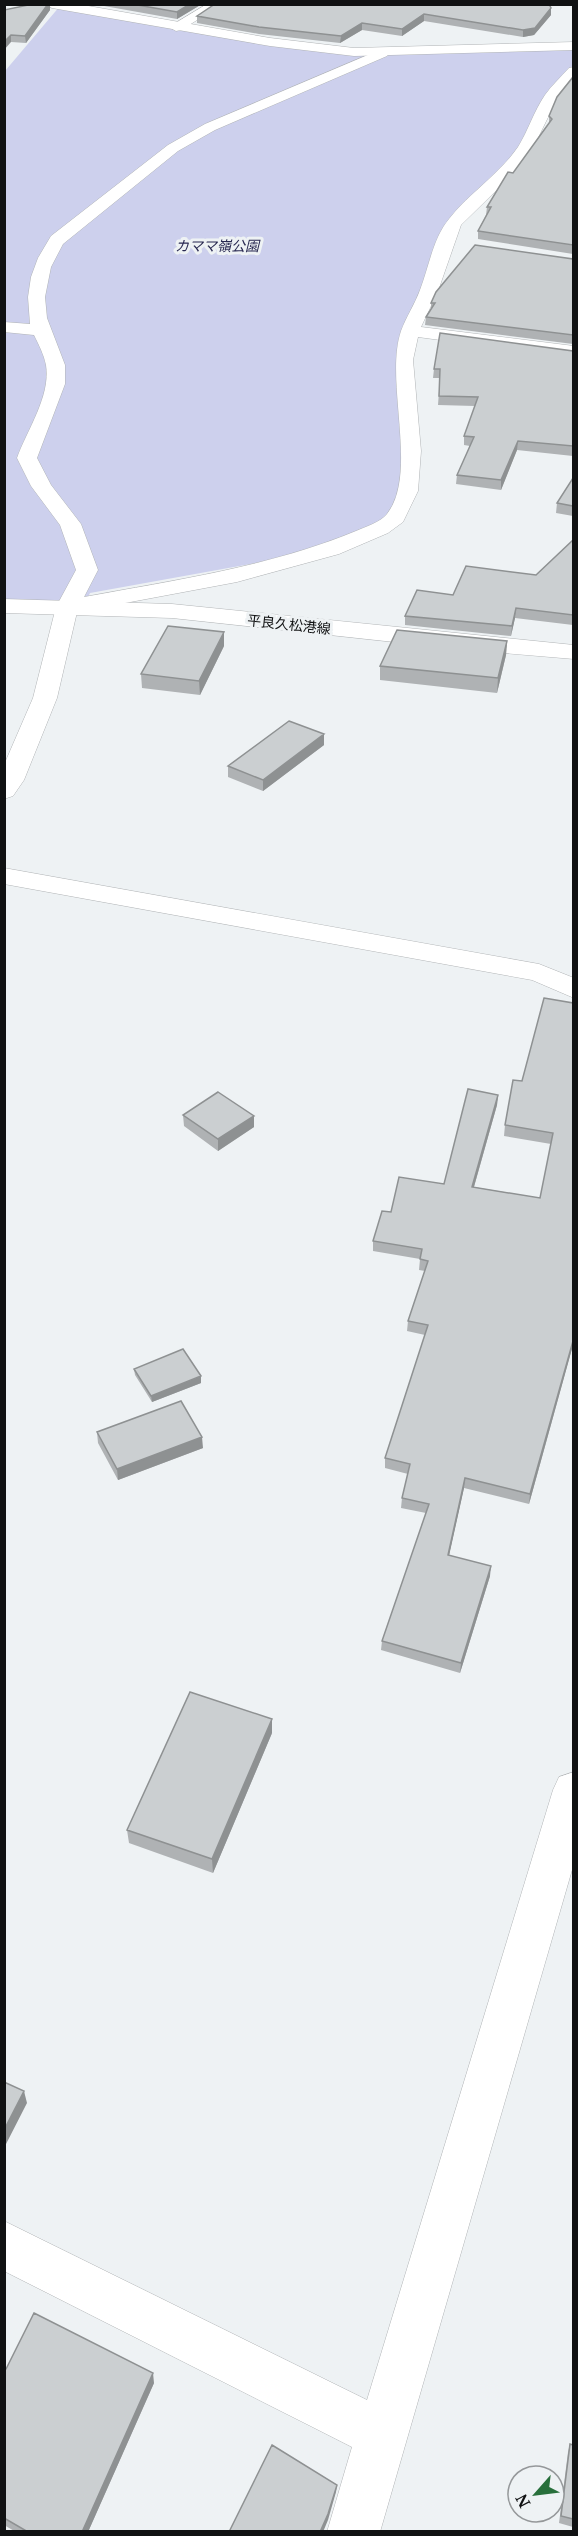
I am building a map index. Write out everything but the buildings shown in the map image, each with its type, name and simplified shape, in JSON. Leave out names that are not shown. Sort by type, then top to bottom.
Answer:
[{"type":"street","points":[[52,4],[176,27],[321,49],[382,53],[573,46]]},
{"type":"street","points":[[176,27],[217,4]]},
{"type":"street","points":[[4,791],[11,780],[45,698],[67,606],[87,570],[70,524],[41,486],[27,458],[55,384],[55,358],[38,318],[38,276],[46,254],[57,240],[173,148],[210,127],[382,53]]},
{"type":"street","points":[[67,606],[229,577],[331,549],[380,528],[396,518],[408,491],[411,451],[404,360],[410,331],[451,243],[453,224],[507,171],[525,148],[551,97],[573,71]]},
{"type":"street","points":[[4,327],[43,330]]},
{"type":"street","points":[[410,331],[573,352]]},
{"type":"street","name":"平良久松港線","points":[[4,606],[67,606],[172,611],[573,652]]},
{"type":"street","points":[[4,876],[539,973],[573,989]]},
{"type":"street","points":[[353,2532],[573,1790]]},
{"type":"street","points":[[4,2245],[382,2435]]},
{"type":"green space","name":"カママ嶺公園","points":[[60,6],[176,27],[382,53],[573,45],[573,70],[500,178],[445,242],[410,331],[410,433],[396,518],[322,551],[90,593],[83,607],[5,606],[5,71]]}]
